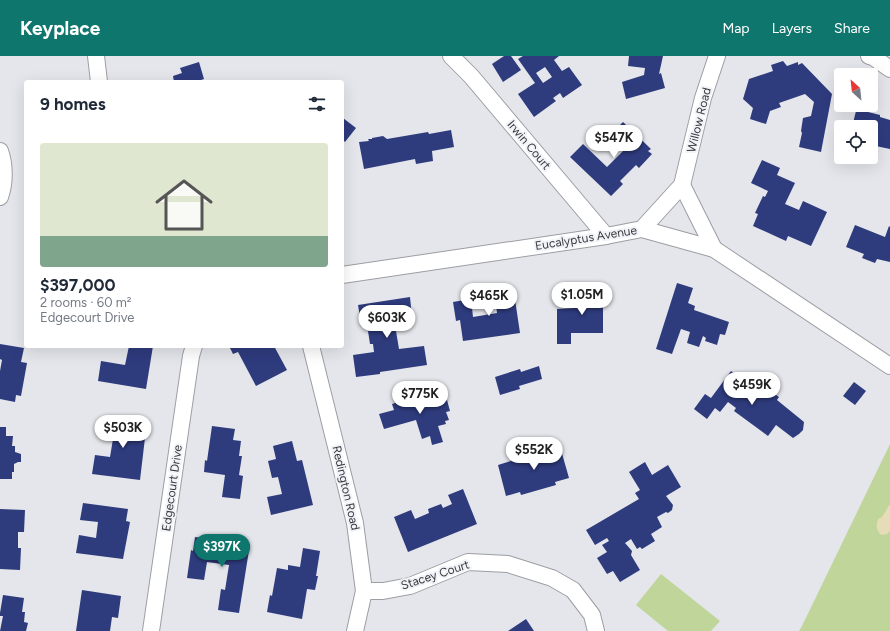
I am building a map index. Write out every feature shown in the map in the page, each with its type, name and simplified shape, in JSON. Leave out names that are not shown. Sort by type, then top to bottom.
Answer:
[{"type":"street","points":[[96,56],[99,80]]},
{"type":"street","name":"Irwin Court","points":[[451,56],[470,76],[606,236]]},
{"type":"street","name":"Willow Road","points":[[642,229],[682,185],[703,98],[717,56]]},
{"type":"street","points":[[869,56],[890,70]]},
{"type":"street","points":[[0,151],[4,163],[2,192],[0,197]]},
{"type":"street","points":[[682,185],[714,248]]},
{"type":"street","name":"Eucalyptus Avenue","points":[[344,275],[606,236],[642,229],[714,248],[890,366]]},
{"type":"street","name":"Edgecourt Drive","points":[[151,631],[193,348]]},
{"type":"street","name":"Redington Road","points":[[311,348],[355,524],[364,591],[355,631]]},
{"type":"street","name":"Stacey Court","points":[[364,591],[383,591],[410,586],[468,562],[508,564],[552,578],[573,590],[592,615],[596,631]]},
{"type":"green space","points":[[890,444],[890,631],[799,631],[802,626]]},
{"type":"green space","points":[[661,574],[720,621],[711,631],[668,631],[636,605]]},
{"type":"sand","points":[[890,504],[890,531],[887,534],[881,535],[877,529],[877,521],[882,517]]},
{"type":"building","points":[[504,56],[511,56],[521,70],[503,82],[492,64]]},
{"type":"building","points":[[523,56],[559,56],[554,60],[562,71],[569,67],[582,85],[563,98],[560,93],[553,98],[556,101],[534,117],[518,94],[535,83],[518,59]],"holes":[[[545,67],[552,77],[543,83],[536,73]]]},
{"type":"building","points":[[629,56],[663,56],[659,74],[661,73],[665,88],[626,99],[622,82],[644,75],[645,68],[628,66]]},
{"type":"building","points":[[783,61],[787,66],[798,62],[798,65],[802,63],[832,94],[821,152],[799,147],[803,118],[811,116],[814,102],[805,94],[779,103],[781,107],[770,111],[766,124],[750,119],[753,108],[743,99],[749,79],[773,71],[771,65]]},
{"type":"building","points":[[199,62],[204,79],[174,80],[173,76],[182,73],[180,68]]},
{"type":"building","points":[[856,112],[868,112],[880,115],[880,117],[890,120],[890,149],[878,146],[878,120],[854,120]]},
{"type":"building","points":[[344,119],[356,128],[345,142],[344,141]]},
{"type":"building","points":[[623,122],[651,149],[648,151],[652,154],[639,168],[636,165],[620,181],[623,184],[611,196],[570,157],[583,144],[607,167],[623,151],[608,137]]},
{"type":"building","points":[[451,130],[454,147],[432,151],[433,161],[416,164],[415,159],[364,169],[359,142],[369,141],[368,139],[383,136],[387,139],[428,132],[429,134]]},
{"type":"building","points":[[762,160],[780,168],[777,175],[795,183],[785,204],[799,210],[803,201],[827,212],[811,246],[788,236],[786,241],[753,226],[758,214],[755,213],[763,196],[765,197],[768,191],[751,183]]},
{"type":"building","points":[[855,225],[885,237],[889,226],[890,227],[890,262],[877,259],[875,263],[862,258],[864,254],[846,247]]},
{"type":"building","points":[[677,283],[693,288],[688,303],[695,306],[694,310],[729,322],[725,335],[720,334],[717,345],[705,341],[706,338],[703,336],[699,347],[687,343],[690,332],[681,329],[672,354],[656,349]]},
{"type":"building","points":[[513,286],[520,333],[463,341],[460,320],[456,321],[453,302],[471,299],[473,317],[497,313],[494,289]]},
{"type":"building","points":[[586,286],[603,286],[603,333],[571,333],[571,344],[557,344],[557,309],[574,308],[586,297]]},
{"type":"building","points":[[410,297],[412,317],[394,319],[399,349],[424,346],[427,365],[356,377],[353,355],[374,352],[373,344],[370,344],[368,331],[371,331],[370,322],[361,323],[358,305]]},
{"type":"building","points":[[0,344],[24,348],[21,362],[27,363],[21,396],[16,395],[15,402],[0,399],[0,371],[2,360],[0,359]]},
{"type":"building","points":[[129,348],[153,348],[146,389],[98,381],[101,361],[125,365]]},
{"type":"building","points":[[230,348],[275,348],[287,370],[256,386],[238,352],[233,354]]},
{"type":"building","points":[[539,366],[542,379],[519,386],[520,389],[500,395],[495,377],[520,369],[521,372]]},
{"type":"building","points":[[731,371],[744,380],[746,378],[767,393],[769,390],[779,397],[777,400],[804,422],[803,430],[793,438],[776,425],[768,436],[734,411],[736,408],[728,402],[720,412],[715,408],[707,419],[694,409],[705,394],[711,398]]},
{"type":"building","points":[[854,382],[866,391],[855,405],[843,396]]},
{"type":"building","points":[[435,391],[438,403],[447,400],[450,411],[446,412],[449,420],[445,421],[446,424],[438,426],[443,442],[432,445],[430,436],[422,439],[416,420],[384,429],[379,414],[394,410],[392,404]]},
{"type":"building","points":[[104,416],[147,421],[140,480],[92,474],[95,455],[110,457],[114,433],[102,431]]},
{"type":"building","points":[[212,426],[235,429],[233,440],[241,441],[239,456],[242,456],[239,475],[243,476],[240,499],[222,497],[225,475],[204,472]]},
{"type":"building","points":[[0,427],[6,427],[6,436],[13,436],[12,446],[15,446],[15,452],[21,454],[21,462],[14,464],[12,479],[0,479]]},
{"type":"building","points":[[292,441],[297,461],[302,460],[313,505],[271,515],[267,497],[282,494],[278,477],[272,478],[268,461],[276,459],[273,446]]},
{"type":"building","points":[[559,443],[569,478],[555,482],[556,485],[521,495],[520,492],[506,496],[498,465],[511,461],[510,457]]},
{"type":"building","points":[[645,462],[652,475],[668,465],[681,487],[666,496],[673,505],[672,510],[657,517],[662,527],[651,534],[655,541],[642,549],[640,547],[637,549],[631,539],[625,543],[632,551],[631,555],[640,570],[620,582],[613,571],[607,574],[597,558],[607,552],[602,545],[609,541],[607,538],[595,545],[586,530],[639,499],[635,493],[640,490],[629,472]]},
{"type":"building","points":[[463,489],[477,524],[408,552],[394,517],[411,510],[415,519],[429,513],[428,509],[441,504],[443,508],[452,504],[448,495]]},
{"type":"building","points":[[83,503],[128,509],[126,521],[130,522],[123,559],[76,553],[79,535],[96,538],[98,522],[80,520]]},
{"type":"building","points":[[0,509],[25,510],[24,532],[18,532],[18,548],[21,548],[20,570],[0,569]]},
{"type":"building","points":[[195,537],[250,544],[239,613],[218,610],[221,589],[225,590],[229,565],[207,562],[204,580],[187,578],[191,550],[193,551]]},
{"type":"building","points":[[303,548],[320,551],[315,590],[307,589],[302,619],[267,612],[270,595],[272,596],[277,568],[288,570],[288,565],[300,567]]},
{"type":"building","points":[[82,590],[121,596],[118,618],[112,617],[110,631],[76,631]]},
{"type":"building","points":[[3,595],[24,598],[22,612],[25,612],[24,622],[28,623],[26,631],[0,631],[3,616],[0,616],[0,613]]},
{"type":"building","points":[[526,619],[534,631],[508,631]]}]
